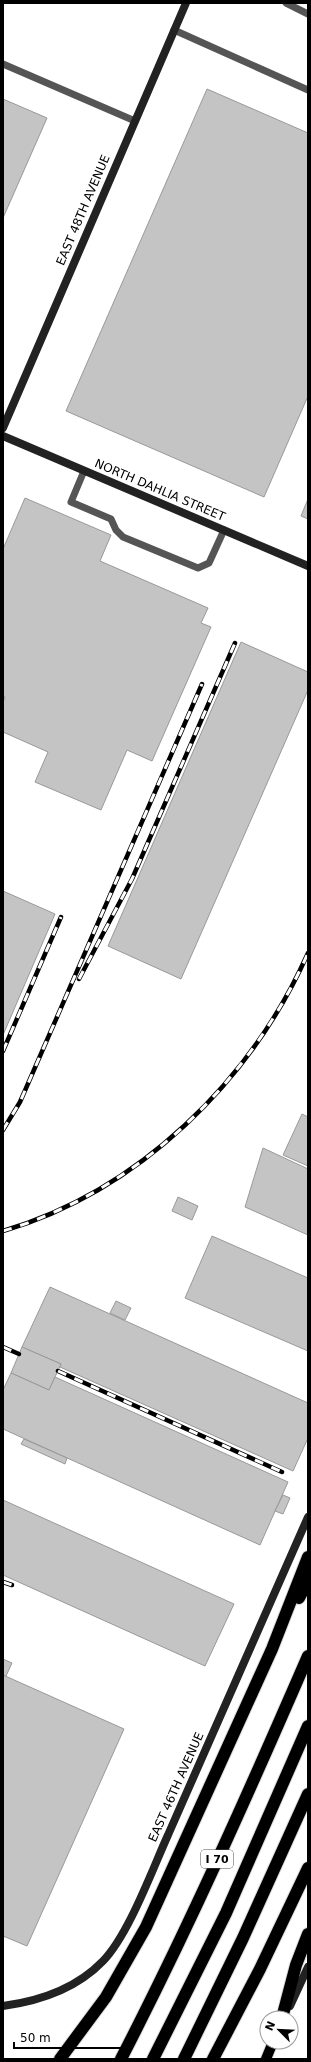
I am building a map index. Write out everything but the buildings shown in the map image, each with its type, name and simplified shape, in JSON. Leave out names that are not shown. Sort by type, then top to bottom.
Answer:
[{"type":"highway","points":[[60,2059],[106,1997],[135,1949],[272,1649],[308,1557]]},
{"type":"highway","points":[[272,1649],[308,1581]]},
{"type":"highway","name":"I 70","points":[[121,2059],[168,1965],[308,1656]]},
{"type":"highway","points":[[153,2059],[226,1913],[308,1726]]},
{"type":"highway","points":[[184,2059],[240,1945],[308,1794]]},
{"type":"highway","points":[[212,2059],[260,1969],[308,1868]]},
{"type":"highway","points":[[285,2010],[296,1965],[308,1934]]},
{"type":"street","name":"EAST 48TH AVENUE","points":[[3,428],[186,3]]},
{"type":"street","name":"NORTH DAHLIA STREET","points":[[3,436],[308,566]]},
{"type":"street","name":"EAST 46TH AVENUE","points":[[3,2006],[45,1996],[71,1985],[104,1960],[120,1936],[213,1734],[308,1517]]},
{"type":"street","points":[[287,2010],[308,1967]]},
{"type":"lane","points":[[286,3],[308,14]]},
{"type":"lane","points":[[174,30],[308,90]]},
{"type":"lane","points":[[3,64],[135,121]]},
{"type":"lane","points":[[84,470],[71,502],[111,519],[116,530],[123,536],[198,568],[209,563],[224,530]]},
{"type":"railway","points":[[79,979],[132,879],[235,643]]},
{"type":"railway","points":[[3,1130],[20,1102],[202,684]]},
{"type":"railway","points":[[3,1051],[61,917]]},
{"type":"railway","points":[[3,1231],[53,1213],[100,1189],[144,1159],[185,1125],[222,1087],[255,1045],[284,1000],[308,953]]},
{"type":"railway","points":[[3,1347],[19,1354]]},
{"type":"railway","points":[[58,1371],[282,1472]]},
{"type":"railway","points":[[3,1582],[12,1585]]}]
